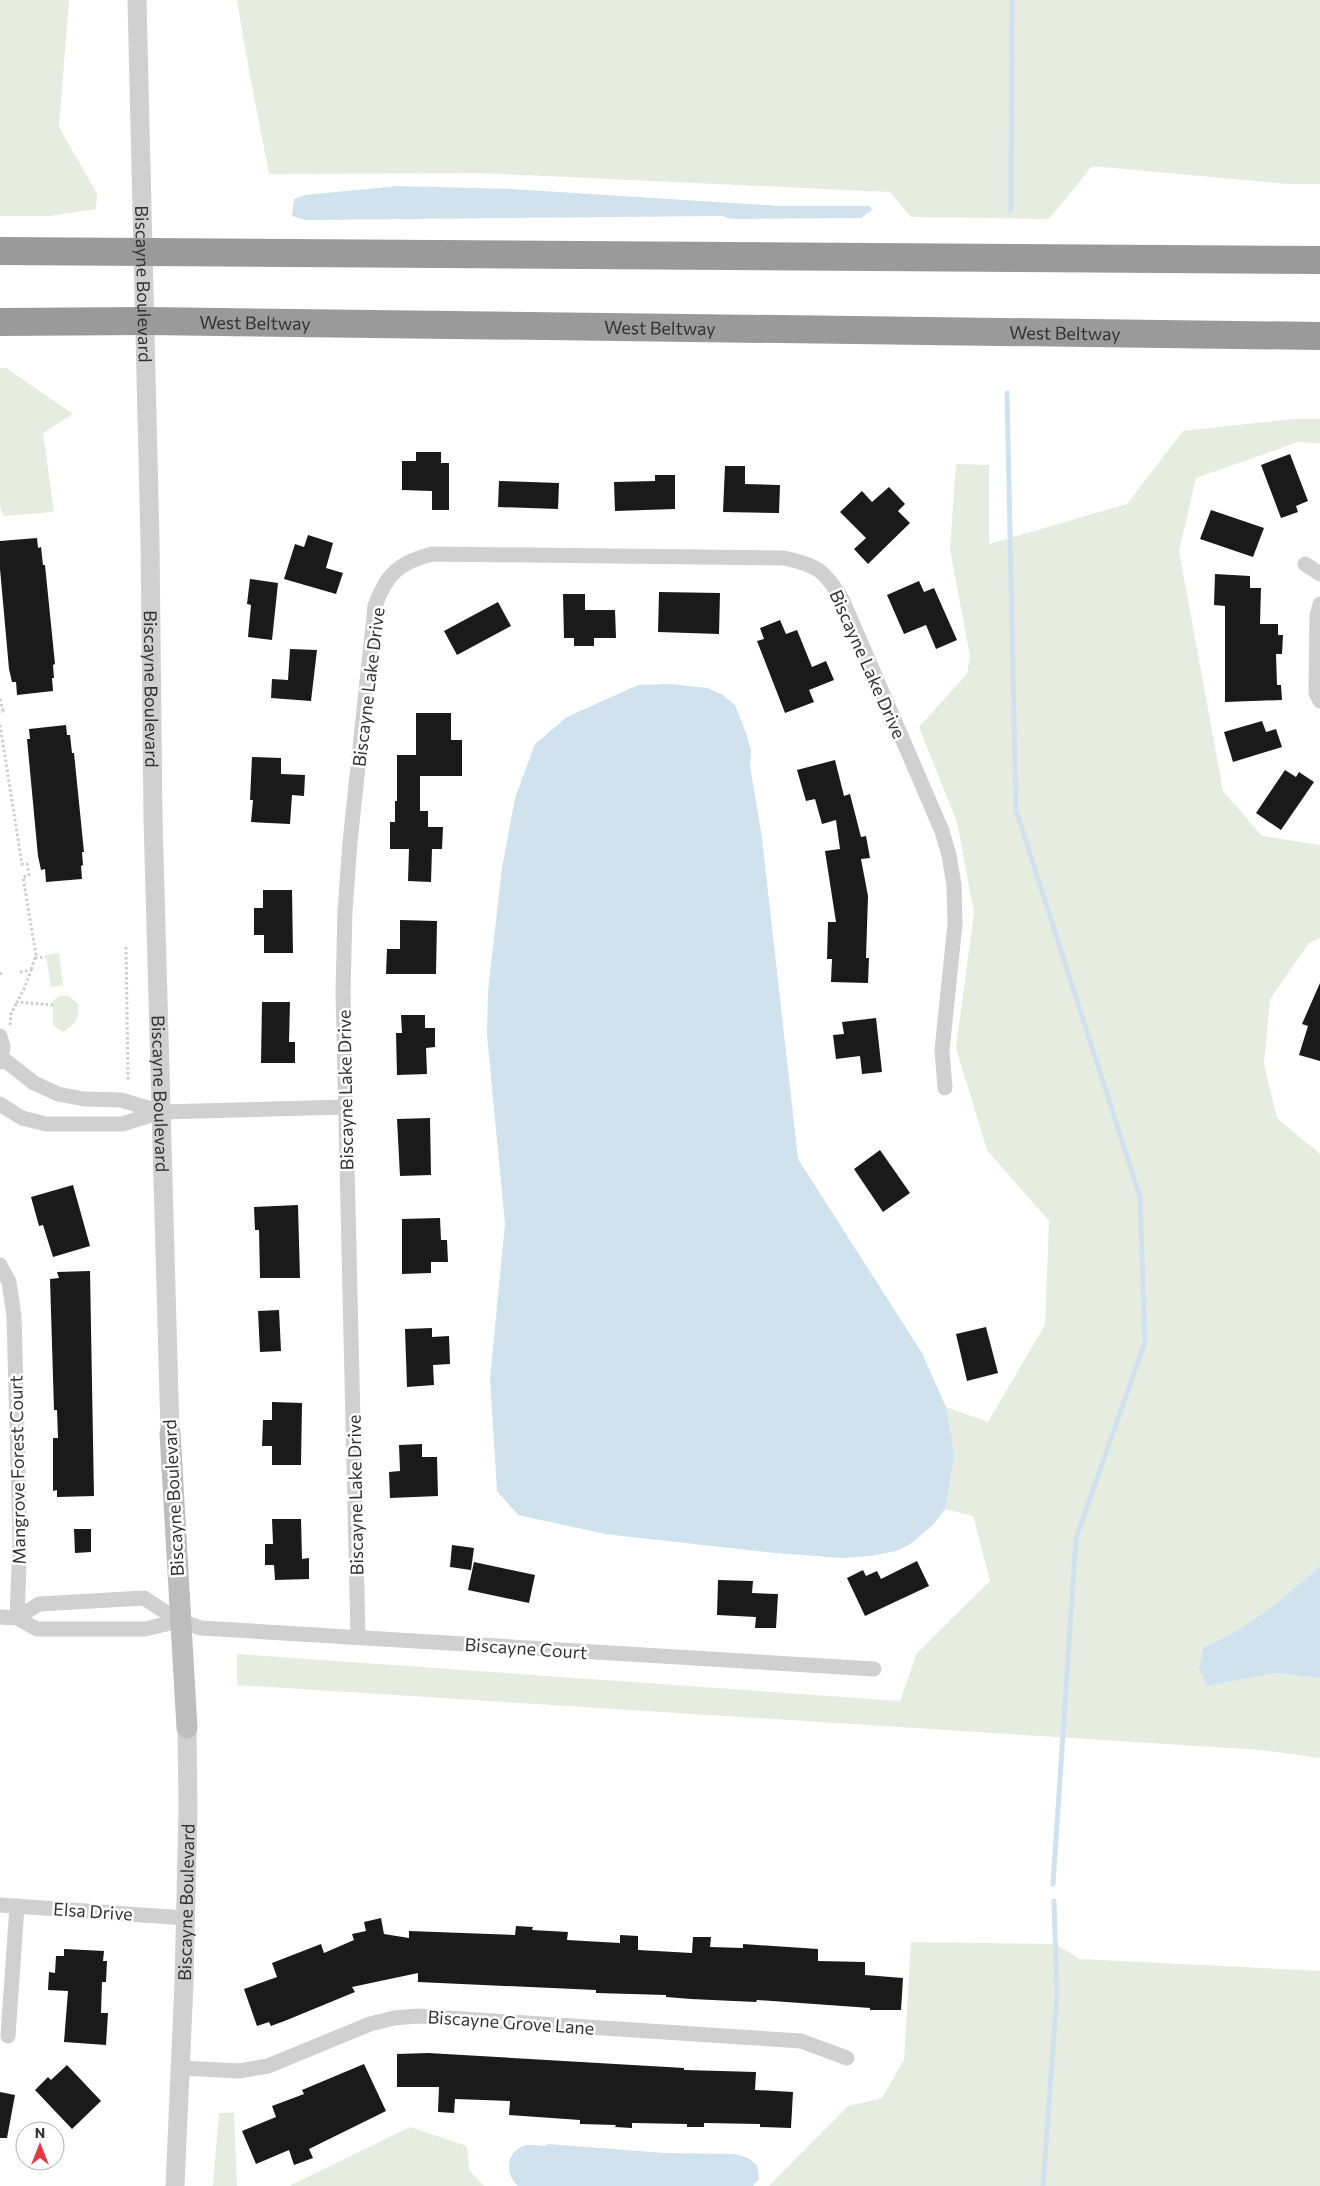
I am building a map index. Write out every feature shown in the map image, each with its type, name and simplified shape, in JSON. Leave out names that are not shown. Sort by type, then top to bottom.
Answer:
[{"type":"highway","points":[[0,252],[1320,260]]},
{"type":"highway","name":"West Beltway","points":[[0,322],[156,321],[1320,336]]},
{"type":"main road","name":"Biscayne Boulevard","points":[[170,1433],[179,1621],[187,1728]]},
{"type":"street","name":"Biscayne Boulevard","points":[[138,0],[147,396],[153,818],[170,1433]]},
{"type":"street","name":"Biscayne Lake Drive","points":[[358,1637],[343,992],[345,911],[375,606],[382,588],[396,570],[412,559],[432,554],[784,558],[803,562],[817,568],[829,578],[842,599],[942,832],[949,856],[954,885],[955,924],[942,1050],[945,1088]]},
{"type":"street","points":[[1305,564],[1320,574]]},
{"type":"street","points":[[1320,604],[1317,616],[1316,693],[1320,701]]},
{"type":"street","points":[[6,1034],[1,1060],[34,1084],[58,1094],[84,1099],[120,1100],[161,1112]]},
{"type":"street","points":[[0,1104],[22,1118],[46,1124],[122,1124],[161,1112],[346,1107]]},
{"type":"street","name":"Mangrove Forest Court","points":[[0,1265],[9,1282],[14,1316],[20,1541],[17,1618]]},
{"type":"street","points":[[17,1618],[39,1604],[144,1598],[179,1621]]},
{"type":"street","points":[[0,1618],[17,1618],[37,1629],[145,1629],[179,1621]]},
{"type":"street","name":"Biscayne Court","points":[[179,1621],[201,1628],[874,1669]]},
{"type":"street","name":"Biscayne Boulevard","points":[[175,2186],[181,2068],[188,1809],[187,1728]]},
{"type":"street","name":"Elsa Drive","points":[[0,1905],[185,1918]]},
{"type":"street","points":[[8,2036],[17,1906]]},
{"type":"street","name":"Biscayne Grove Lane","points":[[181,2068],[239,2071],[268,2066],[370,2024],[394,2018],[418,2016],[801,2041],[847,2058]]},
{"type":"path","points":[[0,699],[3,711],[0,712]]},
{"type":"path","points":[[0,725],[22,864],[27,864],[29,876],[23,877],[36,955],[24,989],[11,1014],[6,1034]]},
{"type":"path","points":[[126,947],[128,1082],[130,1090]]},
{"type":"path","points":[[35,958],[46,957]]},
{"type":"path","points":[[20,972],[31,970]]},
{"type":"path","points":[[17,1002],[53,1005]]},
{"type":"path","points":[[121,1086],[128,1082]]},
{"type":"shaded area","points":[[0,0],[69,0],[59,127],[97,194],[96,209],[49,216],[0,216]]},
{"type":"shaded area","points":[[237,0],[1320,0],[1320,184],[1289,184],[1092,166],[1049,219],[911,217],[890,192],[481,173],[269,174]]},
{"type":"shaded area","points":[[0,368],[6,368],[73,414],[43,433],[54,512],[4,516],[0,506]]},
{"type":"shaded area","points":[[1293,419],[1320,419],[1320,443],[1298,442],[1196,478],[1179,551],[1223,791],[1262,836],[1320,845],[1320,938],[1309,943],[1270,999],[1264,1064],[1277,1118],[1320,1154],[1320,1566],[1279,1601],[1237,1631],[1204,1647],[1208,1686],[1275,1673],[1320,1678],[1320,1758],[1261,1750],[237,1685],[237,1654],[900,1701],[917,1653],[990,1581],[973,1516],[945,1509],[955,1456],[946,1407],[988,1422],[1045,1325],[1049,1221],[987,1150],[956,1048],[974,913],[957,822],[919,727],[967,674],[970,656],[950,549],[956,464],[989,465],[989,544],[1127,504],[1183,431]]},
{"type":"shaded area","points":[[59,953],[63,985],[51,987],[46,955]]},
{"type":"shaded area","points":[[59,996],[69,996],[78,1004],[76,1020],[63,1032],[53,1025],[53,1001]]},
{"type":"shaded area","points":[[911,1942],[1055,1944],[1080,1959],[1320,1971],[1320,2186],[769,2186],[848,2106],[882,2098],[904,2060]]},
{"type":"shaded area","points":[[219,2113],[234,2113],[237,2186],[213,2186]]},
{"type":"shaded area","points":[[410,2127],[467,2146],[469,2170],[484,2186],[289,2186]]},
{"type":"water","points":[[398,186],[511,189],[781,206],[870,206],[872,210],[861,218],[731,219],[722,216],[305,220],[292,216],[294,199],[305,195]]},
{"type":"water","points":[[668,684],[708,688],[723,695],[735,705],[747,736],[751,751],[750,766],[762,838],[798,1159],[922,1353],[946,1407],[955,1456],[945,1509],[933,1525],[909,1545],[896,1551],[870,1556],[842,1558],[776,1553],[605,1534],[518,1515],[497,1491],[490,1379],[505,1224],[487,1035],[488,991],[502,868],[515,798],[535,744],[567,717],[638,685]]},
{"type":"water","points":[[1320,1566],[1320,1678],[1275,1673],[1208,1686],[1199,1669],[1204,1647],[1237,1631],[1279,1601]]},
{"type":"water","points":[[548,2144],[664,2153],[735,2154],[748,2158],[757,2165],[759,2179],[753,2186],[518,2186],[509,2169],[509,2163],[514,2152],[526,2145],[546,2146]]},
{"type":"building","points":[[416,452],[441,452],[441,463],[449,463],[449,510],[432,510],[432,491],[402,490],[402,461],[416,461]]},
{"type":"building","points":[[1290,454],[1308,501],[1296,506],[1298,512],[1281,518],[1261,465]]},
{"type":"building","points":[[725,466],[745,466],[745,484],[780,485],[779,513],[723,512]]},
{"type":"building","points":[[655,475],[675,475],[675,509],[615,511],[614,482],[655,481]]},
{"type":"building","points":[[499,481],[559,483],[558,509],[498,507]]},
{"type":"building","points":[[889,487],[905,504],[898,511],[910,523],[868,564],[854,549],[866,538],[840,512],[862,491],[872,502]]},
{"type":"building","points":[[1211,510],[1264,528],[1253,557],[1200,539]]},
{"type":"building","points":[[308,535],[333,543],[326,568],[343,573],[336,594],[284,579],[295,544],[304,547]]},
{"type":"building","points":[[37,538],[38,548],[41,547],[43,565],[45,565],[55,664],[53,665],[54,678],[52,678],[53,691],[17,695],[16,682],[12,682],[9,669],[0,569],[0,541]]},
{"type":"building","points":[[1215,574],[1250,576],[1250,588],[1261,588],[1260,624],[1278,624],[1278,635],[1283,635],[1282,654],[1276,654],[1277,685],[1281,685],[1282,700],[1225,702],[1225,606],[1214,605]]},
{"type":"building","points":[[250,579],[278,583],[272,640],[248,637],[251,605],[247,604]]},
{"type":"building","points":[[919,581],[924,592],[934,588],[957,640],[936,649],[926,625],[904,634],[887,595]]},
{"type":"building","points":[[659,592],[720,593],[719,634],[658,632]]},
{"type":"building","points":[[563,594],[585,594],[585,610],[615,610],[616,638],[594,638],[594,646],[574,646],[574,638],[564,638]]},
{"type":"building","points":[[498,602],[511,626],[457,655],[444,631]]},
{"type":"building","points":[[780,620],[786,634],[797,630],[812,667],[826,661],[834,680],[809,690],[814,702],[785,713],[757,641],[764,639],[760,628]]},
{"type":"building","points":[[290,649],[317,650],[311,701],[271,698],[272,679],[288,680]]},
{"type":"building","points":[[416,713],[451,713],[451,740],[462,740],[462,776],[420,776],[420,811],[428,811],[428,827],[443,827],[442,849],[432,849],[431,882],[408,881],[409,849],[390,849],[390,822],[395,822],[395,801],[397,801],[397,755],[416,755]]},
{"type":"building","points":[[1262,721],[1266,732],[1276,729],[1282,747],[1233,762],[1224,732]]},
{"type":"building","points":[[66,725],[67,735],[70,735],[72,753],[74,753],[84,852],[82,852],[82,879],[46,882],[45,869],[41,870],[38,856],[27,739],[30,739],[29,729]]},
{"type":"building","points":[[252,757],[281,758],[281,774],[305,775],[304,796],[292,795],[290,824],[251,822],[253,800],[250,800]]},
{"type":"building","points":[[835,760],[844,796],[850,794],[861,837],[866,836],[870,858],[861,859],[868,896],[866,958],[869,958],[868,983],[831,982],[832,959],[827,959],[828,922],[836,922],[825,851],[840,849],[836,820],[822,824],[815,799],[806,801],[797,770]]},
{"type":"building","points":[[1285,770],[1296,777],[1299,772],[1314,782],[1281,830],[1256,813]]},
{"type":"building","points":[[263,890],[292,890],[293,953],[264,953],[264,935],[254,935],[254,908],[263,908]]},
{"type":"building","points":[[400,920],[437,921],[436,974],[386,974],[387,949],[400,949]]},
{"type":"building","points":[[1320,983],[1320,1061],[1299,1055],[1308,1026],[1302,1024]]},
{"type":"building","points":[[262,1002],[290,1002],[289,1042],[295,1042],[295,1063],[261,1063]]},
{"type":"building","points":[[401,1015],[425,1015],[425,1028],[435,1028],[435,1047],[426,1048],[427,1074],[397,1075],[396,1033],[402,1033]]},
{"type":"building","points":[[876,1018],[882,1072],[862,1074],[860,1056],[836,1059],[833,1035],[844,1034],[842,1022]]},
{"type":"building","points":[[430,1118],[431,1175],[400,1176],[397,1119]]},
{"type":"building","points":[[880,1150],[910,1193],[883,1212],[854,1169]]},
{"type":"building","points":[[73,1185],[90,1246],[53,1257],[43,1225],[39,1226],[31,1197]]},
{"type":"building","points":[[298,1205],[300,1278],[260,1278],[259,1230],[255,1230],[254,1207]]},
{"type":"building","points":[[440,1218],[441,1240],[447,1240],[448,1262],[431,1262],[431,1273],[402,1274],[402,1219]]},
{"type":"building","points":[[90,1271],[94,1496],[57,1497],[57,1490],[53,1491],[53,1438],[58,1438],[57,1410],[54,1410],[50,1279],[59,1278],[57,1272]]},
{"type":"building","points":[[279,1310],[281,1351],[260,1352],[258,1311]]},
{"type":"building","points":[[986,1327],[998,1373],[967,1381],[956,1334]]},
{"type":"building","points":[[432,1328],[432,1337],[449,1336],[450,1364],[433,1365],[434,1385],[407,1387],[405,1329]]},
{"type":"building","points":[[272,1402],[302,1403],[301,1465],[272,1465],[272,1446],[262,1446],[263,1420],[272,1420]]},
{"type":"building","points":[[422,1444],[422,1457],[437,1457],[438,1496],[390,1498],[389,1472],[400,1471],[399,1445]]},
{"type":"building","points":[[272,1519],[301,1519],[302,1559],[309,1558],[309,1579],[275,1580],[274,1565],[265,1565],[265,1544],[273,1544]]},
{"type":"building","points":[[74,1529],[91,1529],[91,1552],[75,1553]]},
{"type":"building","points":[[452,1545],[474,1548],[471,1570],[450,1567]]},
{"type":"building","points":[[917,1561],[929,1586],[865,1616],[847,1578],[863,1570],[866,1576],[877,1571],[881,1579]]},
{"type":"building","points":[[474,1562],[535,1575],[529,1603],[468,1590]]},
{"type":"building","points":[[718,1580],[753,1581],[752,1593],[778,1594],[776,1628],[755,1628],[756,1617],[717,1615]]},
{"type":"building","points":[[381,1918],[384,1934],[409,1938],[409,1931],[515,1935],[516,1926],[533,1927],[532,1930],[568,1932],[567,1940],[620,1943],[620,1935],[638,1936],[638,1950],[692,1953],[693,1937],[711,1937],[710,1947],[743,1948],[743,1944],[818,1949],[818,1961],[865,1962],[865,1975],[903,1978],[901,2010],[870,2010],[870,2008],[757,2000],[756,2002],[691,1999],[666,1997],[666,1995],[596,1993],[596,1990],[418,1982],[418,1973],[352,1987],[355,1992],[287,2020],[271,2026],[269,2022],[257,2026],[244,1989],[277,1977],[272,1963],[321,1944],[324,1953],[354,1940],[352,1934],[366,1931],[364,1922]]},
{"type":"building","points":[[64,1949],[104,1951],[103,1961],[107,1961],[106,1982],[102,1982],[101,2013],[108,2013],[106,2045],[64,2042],[68,1991],[48,1990],[49,1972],[55,1973],[56,1956],[64,1956]]},
{"type":"building","points":[[428,2053],[684,2068],[684,2070],[756,2072],[755,2090],[793,2092],[791,2128],[760,2127],[760,2124],[704,2123],[704,2127],[687,2127],[687,2124],[632,2123],[632,2128],[615,2127],[616,2125],[580,2124],[580,2120],[509,2115],[510,2101],[455,2099],[454,2113],[438,2112],[439,2087],[397,2087],[397,2054]]},
{"type":"building","points":[[364,2064],[386,2111],[309,2149],[313,2158],[294,2165],[289,2150],[256,2164],[242,2131],[276,2117],[272,2106],[304,2094],[302,2090]]},
{"type":"building","points":[[67,2065],[101,2101],[72,2129],[35,2090],[48,2077],[51,2080]]},
{"type":"building","points":[[0,2092],[15,2095],[7,2138],[0,2138]]},
{"type":"waterway","points":[[1011,210],[1012,0]]},
{"type":"waterway","points":[[1007,393],[1016,810],[1140,1197],[1145,1342],[1076,1538],[1053,1884]]},
{"type":"waterway","points":[[1043,2186],[1057,1993],[1054,1901]]}]
